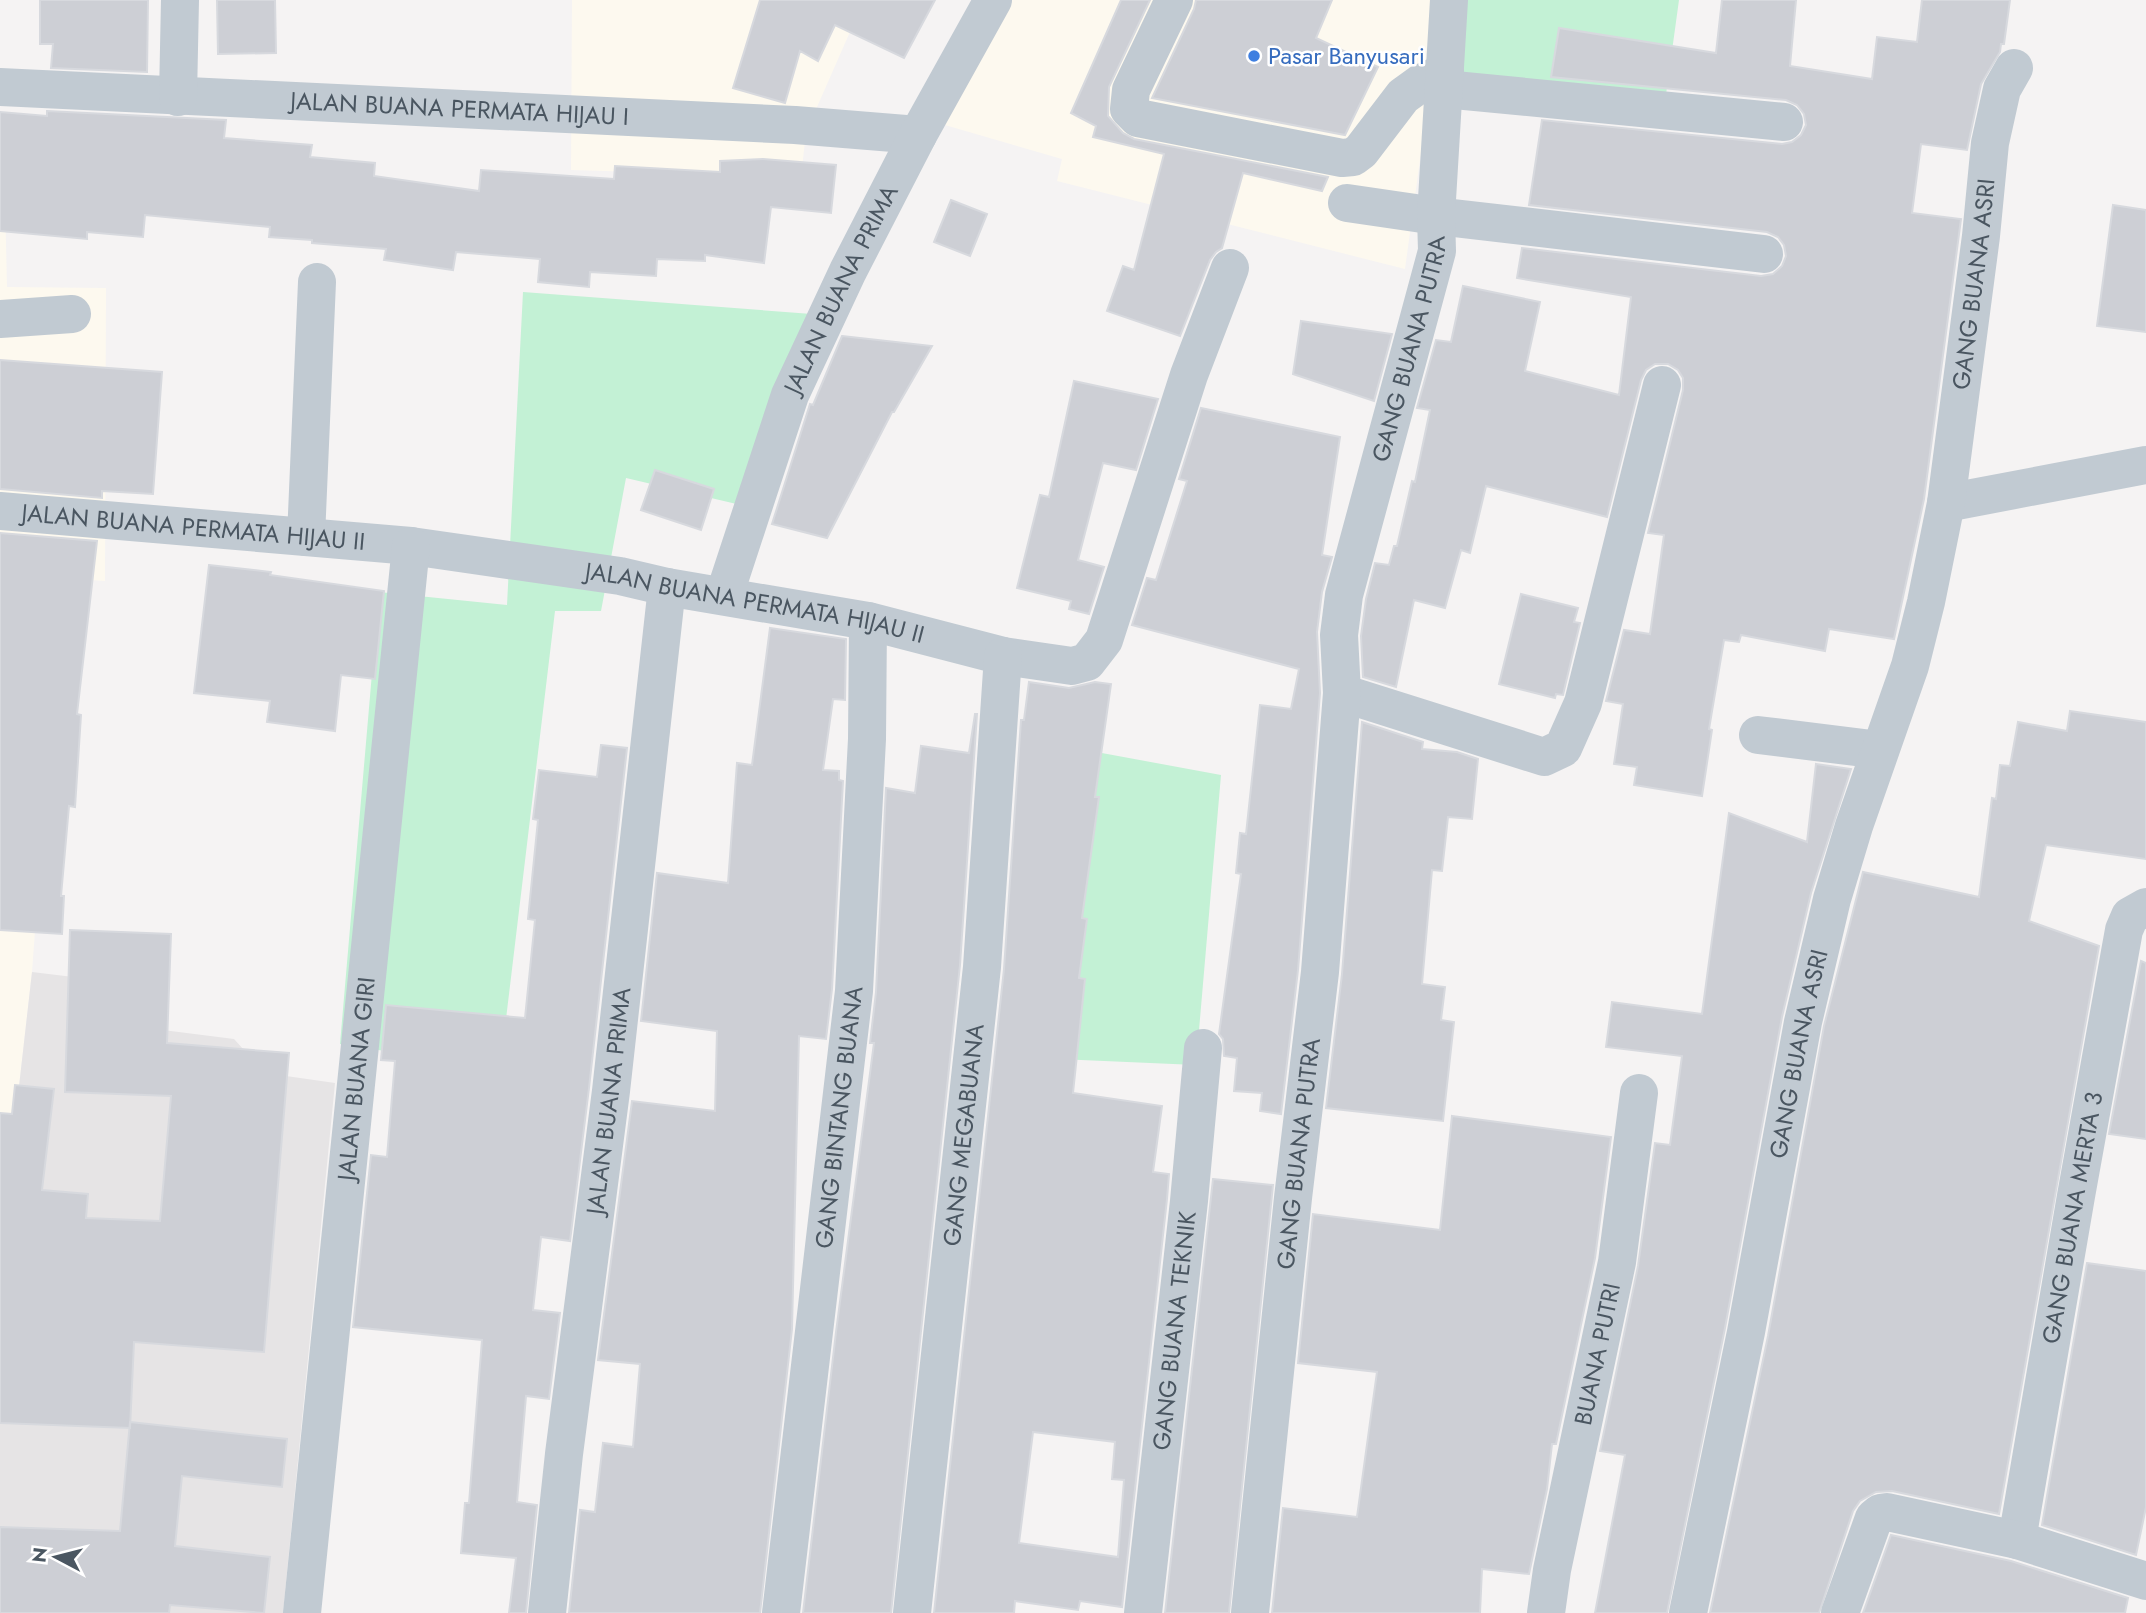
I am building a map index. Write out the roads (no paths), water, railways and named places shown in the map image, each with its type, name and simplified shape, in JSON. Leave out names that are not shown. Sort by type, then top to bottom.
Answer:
[{"type":"street","points":[[178,97],[180,0]]},
{"type":"street","name":"JALAN BUANA PRIMA","points":[[724,596],[790,395],[848,271],[918,135],[993,0]]},
{"type":"street","points":[[1174,0],[1131,90],[1129,108],[1138,118],[1342,158],[1353,157],[1362,151],[1403,96],[1421,83],[1445,80],[1784,122]]},
{"type":"street","name":"GANG BUANA PUTRA","points":[[1250,1613],[1293,1198],[1320,972],[1342,693],[1339,635],[1344,594],[1437,251],[1436,216],[1449,0]]},
{"type":"street","name":"GANG BUANA ASRI","points":[[1689,1613],[1746,1332],[1803,1022],[1832,899],[1854,826],[1910,666],[1947,503],[1990,143],[2002,89],[2014,68]]},
{"type":"street","name":"JALAN BUANA PERMATA HIJAU I","points":[[0,87],[781,124],[918,135]]},
{"type":"street","points":[[1347,202],[1436,216],[1763,254]]},
{"type":"street","name":"JALAN BUANA PERMATA HIJAU II","points":[[0,511],[411,546],[620,576],[667,587],[868,621],[1003,656],[1072,666],[1087,662],[1104,640],[1189,375],[1230,268]]},
{"type":"street","points":[[306,537],[317,282]]},
{"type":"street","points":[[0,318],[72,314]]},
{"type":"street","points":[[1342,693],[1544,757],[1563,748],[1583,702],[1662,385]]},
{"type":"street","points":[[1947,503],[2146,465]]},
{"type":"street","name":"JALAN BUANA GIRI","points":[[302,1613],[411,546]]},
{"type":"street","name":"JALAN BUANA PRIMA","points":[[547,1613],[564,1454],[611,1091],[667,587]]},
{"type":"street","name":"GANG BINTANG BUANA","points":[[781,1613],[854,991],[867,738],[868,621]]},
{"type":"street","name":"GANG MEGABUANA","points":[[912,1613],[982,967],[1003,656]]},
{"type":"street","points":[[1758,735],[1881,750]]},
{"type":"street","name":"GANG BUANA MERTA 3","points":[[2017,1541],[2124,930],[2130,916],[2146,907]]},
{"type":"street","name":"GANG BUANA TEKNIK","points":[[1143,1613],[1186,1228],[1203,1048]]},
{"type":"street","name":"BUANA PUTRI","points":[[1546,1613],[1552,1570],[1617,1262],[1639,1093]]},
{"type":"street","points":[[1840,1613],[1874,1518],[1887,1512],[2017,1541],[2146,1581]]},
{"type":"place","name":"Pasar Banyusari","points":[[1254,56]]}]
